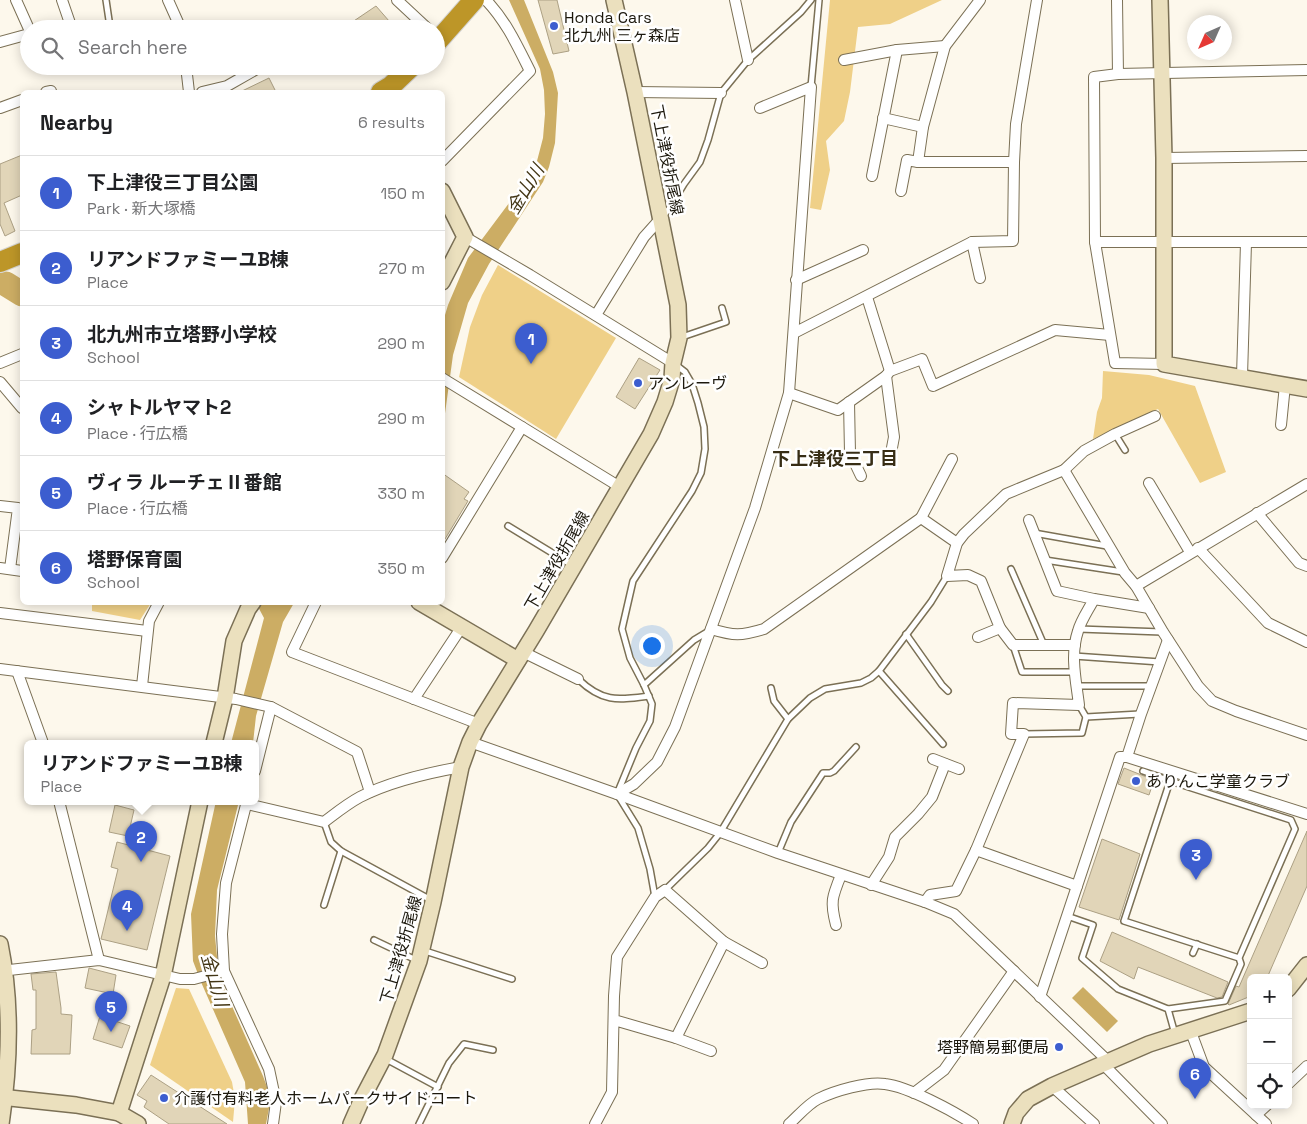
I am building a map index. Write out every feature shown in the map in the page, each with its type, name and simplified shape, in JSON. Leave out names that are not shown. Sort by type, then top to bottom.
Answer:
[{"type":"highway","points":[[445,28],[474,0]]},
{"type":"highway","points":[[389,90],[403,75]]},
{"type":"highway","points":[[0,262],[20,255]]},
{"type":"street","points":[[16,0],[26,20]]},
{"type":"street","points":[[62,0],[69,20]]},
{"type":"street","points":[[168,0],[177,20]]},
{"type":"street","points":[[397,0],[418,20]]},
{"type":"street","points":[[445,158],[530,71],[514,38],[496,11],[486,0]]},
{"type":"street","name":"下上津役折尾線","points":[[351,1124],[384,1058],[420,956],[461,767],[470,742],[656,425],[672,379],[673,362],[679,338],[678,305],[635,92],[614,0]]},
{"type":"street","points":[[735,0],[748,60]]},
{"type":"street","points":[[918,162],[923,128],[945,46],[980,0]]},
{"type":"street","points":[[794,333],[972,242],[1013,241],[1016,124],[1037,0]]},
{"type":"street","points":[[1117,0],[1118,74]]},
{"type":"street","points":[[1160,0],[1165,243],[1164,364]]},
{"type":"street","points":[[0,42],[20,36]]},
{"type":"street","points":[[844,60],[897,50],[945,46]]},
{"type":"street","points":[[872,176],[897,50]]},
{"type":"street","points":[[1307,70],[1118,74],[1094,77],[1095,242],[1115,363],[1164,364],[1307,388]]},
{"type":"street","points":[[187,75],[189,90]]},
{"type":"street","points":[[210,90],[227,86],[246,75]]},
{"type":"street","points":[[617,794],[634,784],[657,762],[675,727],[755,508],[789,393],[811,87],[760,108]]},
{"type":"street","points":[[635,92],[721,93]]},
{"type":"street","points":[[0,108],[20,101]]},
{"type":"street","points":[[883,118],[923,128]]},
{"type":"street","points":[[1164,158],[1307,156]]},
{"type":"street","points":[[901,191],[907,160],[918,162],[1014,162]]},
{"type":"street","points":[[445,196],[470,241],[530,274],[673,362]]},
{"type":"street","points":[[596,315],[644,237],[661,218]]},
{"type":"street","points":[[445,278],[470,241]]},
{"type":"street","points":[[972,242],[980,278]]},
{"type":"street","points":[[1095,242],[1307,242]]},
{"type":"street","points":[[1242,376],[1246,243]]},
{"type":"street","points":[[796,280],[863,250]]},
{"type":"street","points":[[866,297],[888,373],[894,437],[891,453]]},
{"type":"street","points":[[789,393],[838,410],[888,373],[922,359],[934,386],[1055,330],[1110,335]]},
{"type":"street","points":[[0,363],[20,355]]},
{"type":"street","points":[[447,381],[620,487]]},
{"type":"street","points":[[0,382],[20,406]]},
{"type":"street","points":[[1281,425],[1285,385]]},
{"type":"street","points":[[849,402],[850,454],[861,476]]},
{"type":"street","points":[[1074,645],[1013,645],[1000,628],[981,581],[968,575],[947,576],[957,542],[1006,494],[1064,470],[1084,451],[1115,434],[1155,416]]},
{"type":"street","points":[[445,553],[522,427]]},
{"type":"street","points":[[711,629],[729,634],[744,635],[764,629],[921,518],[952,460]]},
{"type":"street","points":[[1064,470],[1125,573],[1136,586],[1198,686],[1212,701],[1307,735]]},
{"type":"street","points":[[1149,483],[1194,550],[1268,623],[1307,642]]},
{"type":"street","points":[[1136,586],[1307,484]]},
{"type":"street","points":[[0,506],[18,508],[5,569],[20,571]]},
{"type":"street","points":[[1257,514],[1299,563],[1307,566]]},
{"type":"street","points":[[921,518],[957,542]]},
{"type":"street","points":[[1029,520],[1057,590],[1094,599],[1149,608]]},
{"type":"street","points":[[925,902],[930,894],[956,891],[976,850],[1024,734],[1011,734],[1013,703],[1079,705],[1073,656],[1074,645],[1078,629],[1094,599]]},
{"type":"street","points":[[142,686],[147,631],[149,621],[157,605]]},
{"type":"street","points":[[215,740],[230,698],[234,642],[252,605]]},
{"type":"street","points":[[315,605],[292,652],[479,724]]},
{"type":"street","points":[[425,605],[461,628],[520,656],[578,680]]},
{"type":"street","points":[[0,613],[147,631]]},
{"type":"street","points":[[414,699],[461,628]]},
{"type":"street","points":[[978,637],[1000,628]]},
{"type":"street","points":[[1127,758],[1160,662],[1166,636]]},
{"type":"street","points":[[0,669],[230,698],[266,706],[357,752],[370,792]]},
{"type":"street","points":[[18,671],[42,740]]},
{"type":"street","points":[[259,747],[266,706]]},
{"type":"street","points":[[470,742],[720,833],[925,902],[954,914],[1105,1062],[1162,1124]]},
{"type":"street","points":[[1040,997],[1120,757],[1211,789],[1307,814]]},
{"type":"street","points":[[933,759],[959,769]]},
{"type":"street","points":[[871,885],[889,857],[895,838],[932,797],[945,764]]},
{"type":"street","points":[[259,805],[324,822],[370,792],[429,773],[461,767]]},
{"type":"street","points":[[60,805],[99,960]]},
{"type":"street","points":[[117,1117],[163,976],[199,805]]},
{"type":"street","points":[[246,805],[226,883],[222,934],[224,971],[269,1069],[276,1102],[273,1124]]},
{"type":"street","points":[[976,850],[1077,886]]},
{"type":"street","points":[[836,925],[831,906],[833,894],[841,875]]},
{"type":"street","points":[[595,1124],[612,1092],[617,957],[655,897],[665,890],[724,942],[762,963]]},
{"type":"street","points":[[676,1038],[724,942]]},
{"type":"street","points":[[0,944],[9,1029],[1,1124]]},
{"type":"street","points":[[3,970],[99,960],[163,976],[194,979],[224,971]]},
{"type":"street","points":[[1292,984],[1307,965]]},
{"type":"street","points":[[914,1093],[944,1070],[1014,971]]},
{"type":"street","points":[[1012,1124],[1016,1113],[1028,1099],[1052,1086],[1175,1034],[1191,1032],[1247,1012]]},
{"type":"street","points":[[614,1020],[676,1038],[711,1051]]},
{"type":"street","points":[[1191,1032],[1204,1067],[1266,1124]]},
{"type":"street","points":[[1292,1080],[1307,1066]]},
{"type":"street","points":[[789,1124],[817,1099],[868,1084],[886,1084],[914,1093],[973,1124]]},
{"type":"street","points":[[1052,1086],[1094,1124]]},
{"type":"street","points":[[2,1097],[76,1106],[138,1124]]},
{"type":"street","points":[[1256,1116],[1263,1109]]},
{"type":"lane","points":[[106,0],[109,20]]},
{"type":"lane","points":[[661,218],[700,162],[721,93],[748,60],[801,12],[811,0]]},
{"type":"lane","points":[[811,87],[819,0]]},
{"type":"lane","points":[[722,308],[728,328]]},
{"type":"lane","points":[[679,338],[726,322]]},
{"type":"lane","points":[[655,897],[650,869],[638,828],[617,794],[636,748],[650,721],[652,704],[650,696],[630,658],[622,629],[633,581],[692,491],[701,473],[705,449],[704,427],[695,393],[685,372],[673,362]]},
{"type":"lane","points":[[1115,434],[1125,450]]},
{"type":"lane","points":[[508,526],[574,566]]},
{"type":"lane","points":[[1034,533],[1110,546]]},
{"type":"lane","points":[[1044,560],[1125,573]]},
{"type":"lane","points":[[1012,569],[1044,646]]},
{"type":"lane","points":[[665,890],[708,848],[720,833],[788,720],[810,698],[826,688],[861,683],[879,671],[931,602],[947,576]]},
{"type":"lane","points":[[644,685],[694,640],[711,629]]},
{"type":"lane","points":[[1078,629],[1166,636]]},
{"type":"lane","points":[[906,634],[948,691]]},
{"type":"lane","points":[[1013,645],[1022,672],[1075,672]]},
{"type":"lane","points":[[1073,656],[1160,662]]},
{"type":"lane","points":[[879,671],[943,744]]},
{"type":"lane","points":[[578,680],[589,690],[619,700],[650,696]]},
{"type":"lane","points":[[1077,686],[1151,686]]},
{"type":"lane","points":[[771,688],[774,700],[788,720]]},
{"type":"lane","points":[[1024,734],[1078,734],[1082,732],[1086,717],[1079,705]]},
{"type":"lane","points":[[1086,717],[1141,714]]},
{"type":"lane","points":[[778,853],[791,822],[823,773],[834,771],[856,747]]},
{"type":"lane","points":[[1144,771],[1170,781],[1211,789]]},
{"type":"lane","points":[[1170,781],[1124,921],[1239,958]]},
{"type":"lane","points":[[1067,916],[1094,925],[1082,958],[1118,989],[1168,1009],[1225,1001],[1241,964],[1239,958],[1295,830],[1291,820],[1231,795]]},
{"type":"lane","points":[[324,822],[331,842],[341,851],[433,902]]},
{"type":"lane","points":[[324,905],[341,851]]},
{"type":"lane","points":[[374,940],[420,956],[512,979]]},
{"type":"lane","points":[[1193,953],[1197,944]]},
{"type":"lane","points":[[1168,1009],[1175,1034]]},
{"type":"lane","points":[[419,1124],[448,1063],[464,1044],[493,1050]]},
{"type":"lane","points":[[384,1058],[438,1087]]},
{"type":"shaded area","points":[[830,0],[942,0],[890,24],[858,27],[850,92],[844,121],[826,141],[830,170],[821,210],[810,208]]},
{"type":"shaded area","points":[[498,265],[616,338],[556,439],[459,377],[470,327],[482,295]]},
{"type":"shaded area","points":[[1103,371],[1149,375],[1195,386],[1226,472],[1200,483],[1158,409],[1093,439],[1097,412],[1102,398]]},
{"type":"shaded area","points":[[92,605],[150,605],[140,620],[92,611]]},
{"type":"shaded area","points":[[176,988],[189,989],[232,1082],[235,1099],[233,1122],[150,1065]]},
{"type":"water","name":"金山川","points":[[509,0],[524,0],[553,72],[558,93],[555,143],[543,182],[489,264],[468,303],[453,355],[445,413],[445,315],[468,258],[527,179],[537,161],[543,138],[545,114],[544,90],[540,69]]},
{"type":"water","points":[[257,605],[293,605],[283,622],[256,716],[253,740],[232,740],[264,618]]},
{"type":"water","name":"金山川","points":[[215,805],[238,805],[217,890],[215,936],[219,977],[271,1098],[266,1124],[248,1124],[245,1082],[193,961],[191,914]]},
{"type":"water","points":[[1083,987],[1118,1021],[1107,1032],[1072,998]]},
{"type":"building","name":"Honda Cars 北九州 三ヶ森店","points":[[538,0],[557,0],[569,51],[553,54]]},
{"type":"building","points":[[376,6],[388,20],[355,20]]},
{"type":"building","points":[[269,78],[275,90],[244,90]]},
{"type":"building","points":[[20,156],[20,196],[4,203],[15,231],[5,236],[0,224],[0,164]]},
{"type":"building","name":"アンレーヴ","points":[[639,358],[660,370],[635,409],[616,397]]},
{"type":"building","points":[[445,475],[469,492],[464,499],[468,501],[445,539]]},
{"type":"building","name":"ありんこ学童クラブ","points":[[1124,768],[1154,780],[1149,795],[1118,784]]},
{"type":"building","points":[[115,805],[134,810],[128,836],[109,832]]},
{"type":"building","points":[[1307,831],[1307,886],[1269,974],[1247,974],[1247,998],[1229,1005],[1236,986],[1239,987]]},
{"type":"building","points":[[1102,839],[1140,854],[1119,920],[1079,907]]},
{"type":"building","points":[[117,842],[170,856],[147,950],[101,939],[118,869],[111,867]]},
{"type":"building","points":[[1112,932],[1228,982],[1222,997],[1217,998],[1138,967],[1134,979],[1100,961]]},
{"type":"building","points":[[89,968],[116,975],[113,994],[85,988]]},
{"type":"building","points":[[56,972],[61,1014],[72,1015],[70,1054],[31,1054],[32,1030],[36,1029],[36,990],[33,990],[31,974]]},
{"type":"building","points":[[100,1016],[130,1026],[122,1048],[93,1039]]},
{"type":"building","name":"介護付有料老人ホームパークサイドコート","points":[[151,1075],[227,1124],[169,1124],[144,1107],[147,1101],[137,1095]]},
{"type":"waterway","points":[[6,284],[20,293]]},
{"type":"place","name":"Honda Cars 北九州 三ヶ森店","points":[[554,26]]},
{"type":"place","name":"下上津役三丁目公園","points":[[531,364]]},
{"type":"place","name":"アンレーヴ","points":[[638,383]]},
{"type":"place","name":"ありんこ学童クラブ","points":[[1136,781]]},
{"type":"place","name":"リアンドファミーユB棟","points":[[141,862]]},
{"type":"place","name":"北九州市立塔野小学校","points":[[1196,880]]},
{"type":"place","name":"シャトルヤマト2","points":[[127,931]]},
{"type":"place","name":"ヴィラ ルーチェⅡ番館","points":[[111,1032]]},
{"type":"place","name":"塔野簡易郵便局","points":[[1059,1047]]},
{"type":"place","name":"介護付有料老人ホームパークサイドコート","points":[[164,1098]]},
{"type":"place","name":"塔野保育園","points":[[1195,1099]]},
{"type":"district","name":"下上津役三丁目","points":[[835,458]]}]
